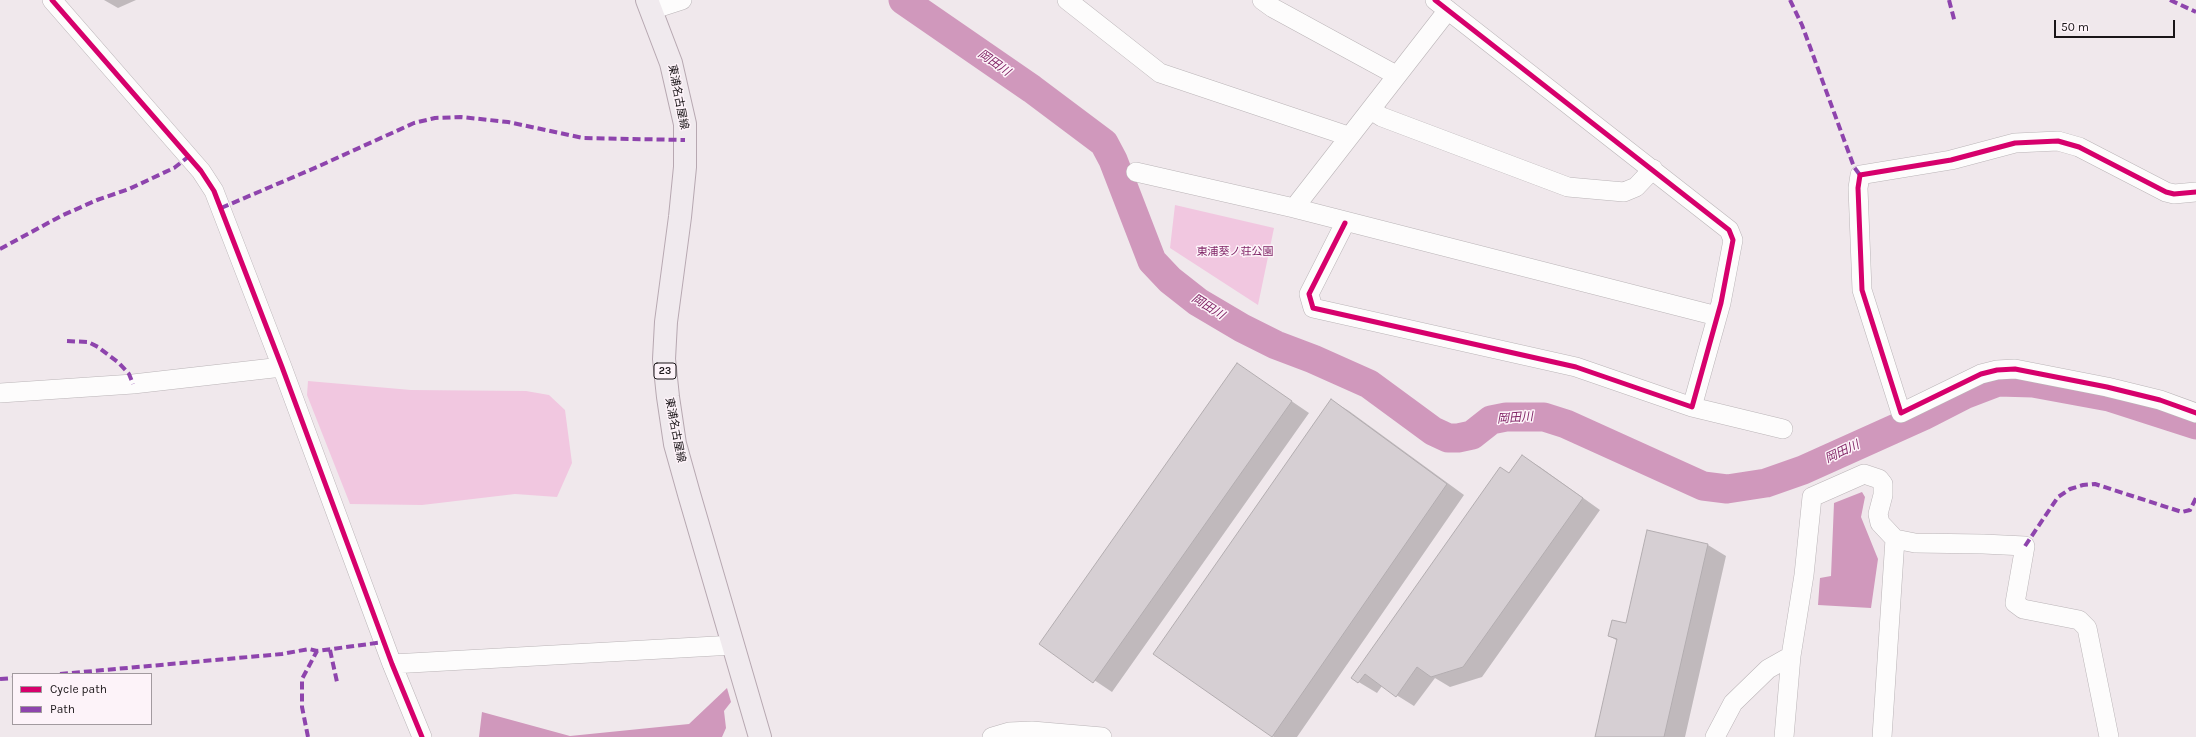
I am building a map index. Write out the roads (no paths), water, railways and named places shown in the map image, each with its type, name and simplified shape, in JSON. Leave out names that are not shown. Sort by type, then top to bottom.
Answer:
[{"type":"main road","name":"東浦名古屋線","points":[[649,5],[672,63],[685,124],[685,166],[680,217],[666,322],[664,359],[675,444],[761,737]]},
{"type":"street","points":[[52,0],[201,172],[214,192],[282,367],[392,664],[422,737]]},
{"type":"street","points":[[649,5],[682,0]]},
{"type":"street","points":[[1067,0],[1160,73],[1348,136]]},
{"type":"street","points":[[1262,0],[1272,8],[1396,75]]},
{"type":"street","points":[[1294,208],[1348,136],[1371,110],[1442,5],[1730,230],[1733,240],[1717,316],[1692,407]]},
{"type":"street","points":[[1371,110],[1382,117],[1568,187],[1624,192],[1636,187],[1653,169]]},
{"type":"street","points":[[2196,192],[2174,194],[2166,192],[2079,147],[2058,141],[2015,143],[1951,160],[1860,175],[1858,188],[1862,290],[1901,413],[1981,374],[1997,370],[2015,369],[2108,386],[2160,400],[2196,413]]},
{"type":"street","points":[[1136,172],[1294,208],[1345,223],[1717,316]]},
{"type":"street","points":[[1345,223],[1309,294],[1313,308],[1576,367],[1692,407],[1783,429]]},
{"type":"street","points":[[0,393],[133,384],[282,367]]},
{"type":"street","points":[[1784,737],[1791,656],[1804,575],[1812,497],[1864,474],[1872,475],[1879,479],[1883,484],[1883,495],[1878,514],[1880,523],[1895,539],[1915,544],[1983,544],[2025,546],[2014,603],[2023,609],[2079,620],[2087,628],[2108,737]]},
{"type":"street","points":[[1882,737],[1895,539]]},
{"type":"street","points":[[392,664],[734,646]]},
{"type":"street","points":[[1715,737],[1733,703],[1768,669],[1791,656]]},
{"type":"street","points":[[992,737],[1009,732],[1032,731],[1102,737]]},
{"type":"waterway","name":"岡田川","points":[[903,0],[1032,89],[1104,143],[1113,160],[1152,261],[1170,280],[1198,302],[1242,328],[1276,345],[1313,359],[1369,384],[1433,431],[1448,438],[1458,438],[1472,435],[1491,420],[1506,417],[1544,417],[1566,424],[1703,486],[1727,489],[1766,483],[1803,470],[1923,416],[1964,395],[1998,382],[2033,383],[2109,397],[2196,425]]},
{"type":"park label","name":"東浦葵ノ荘公園","points":[[1235,252]]}]
